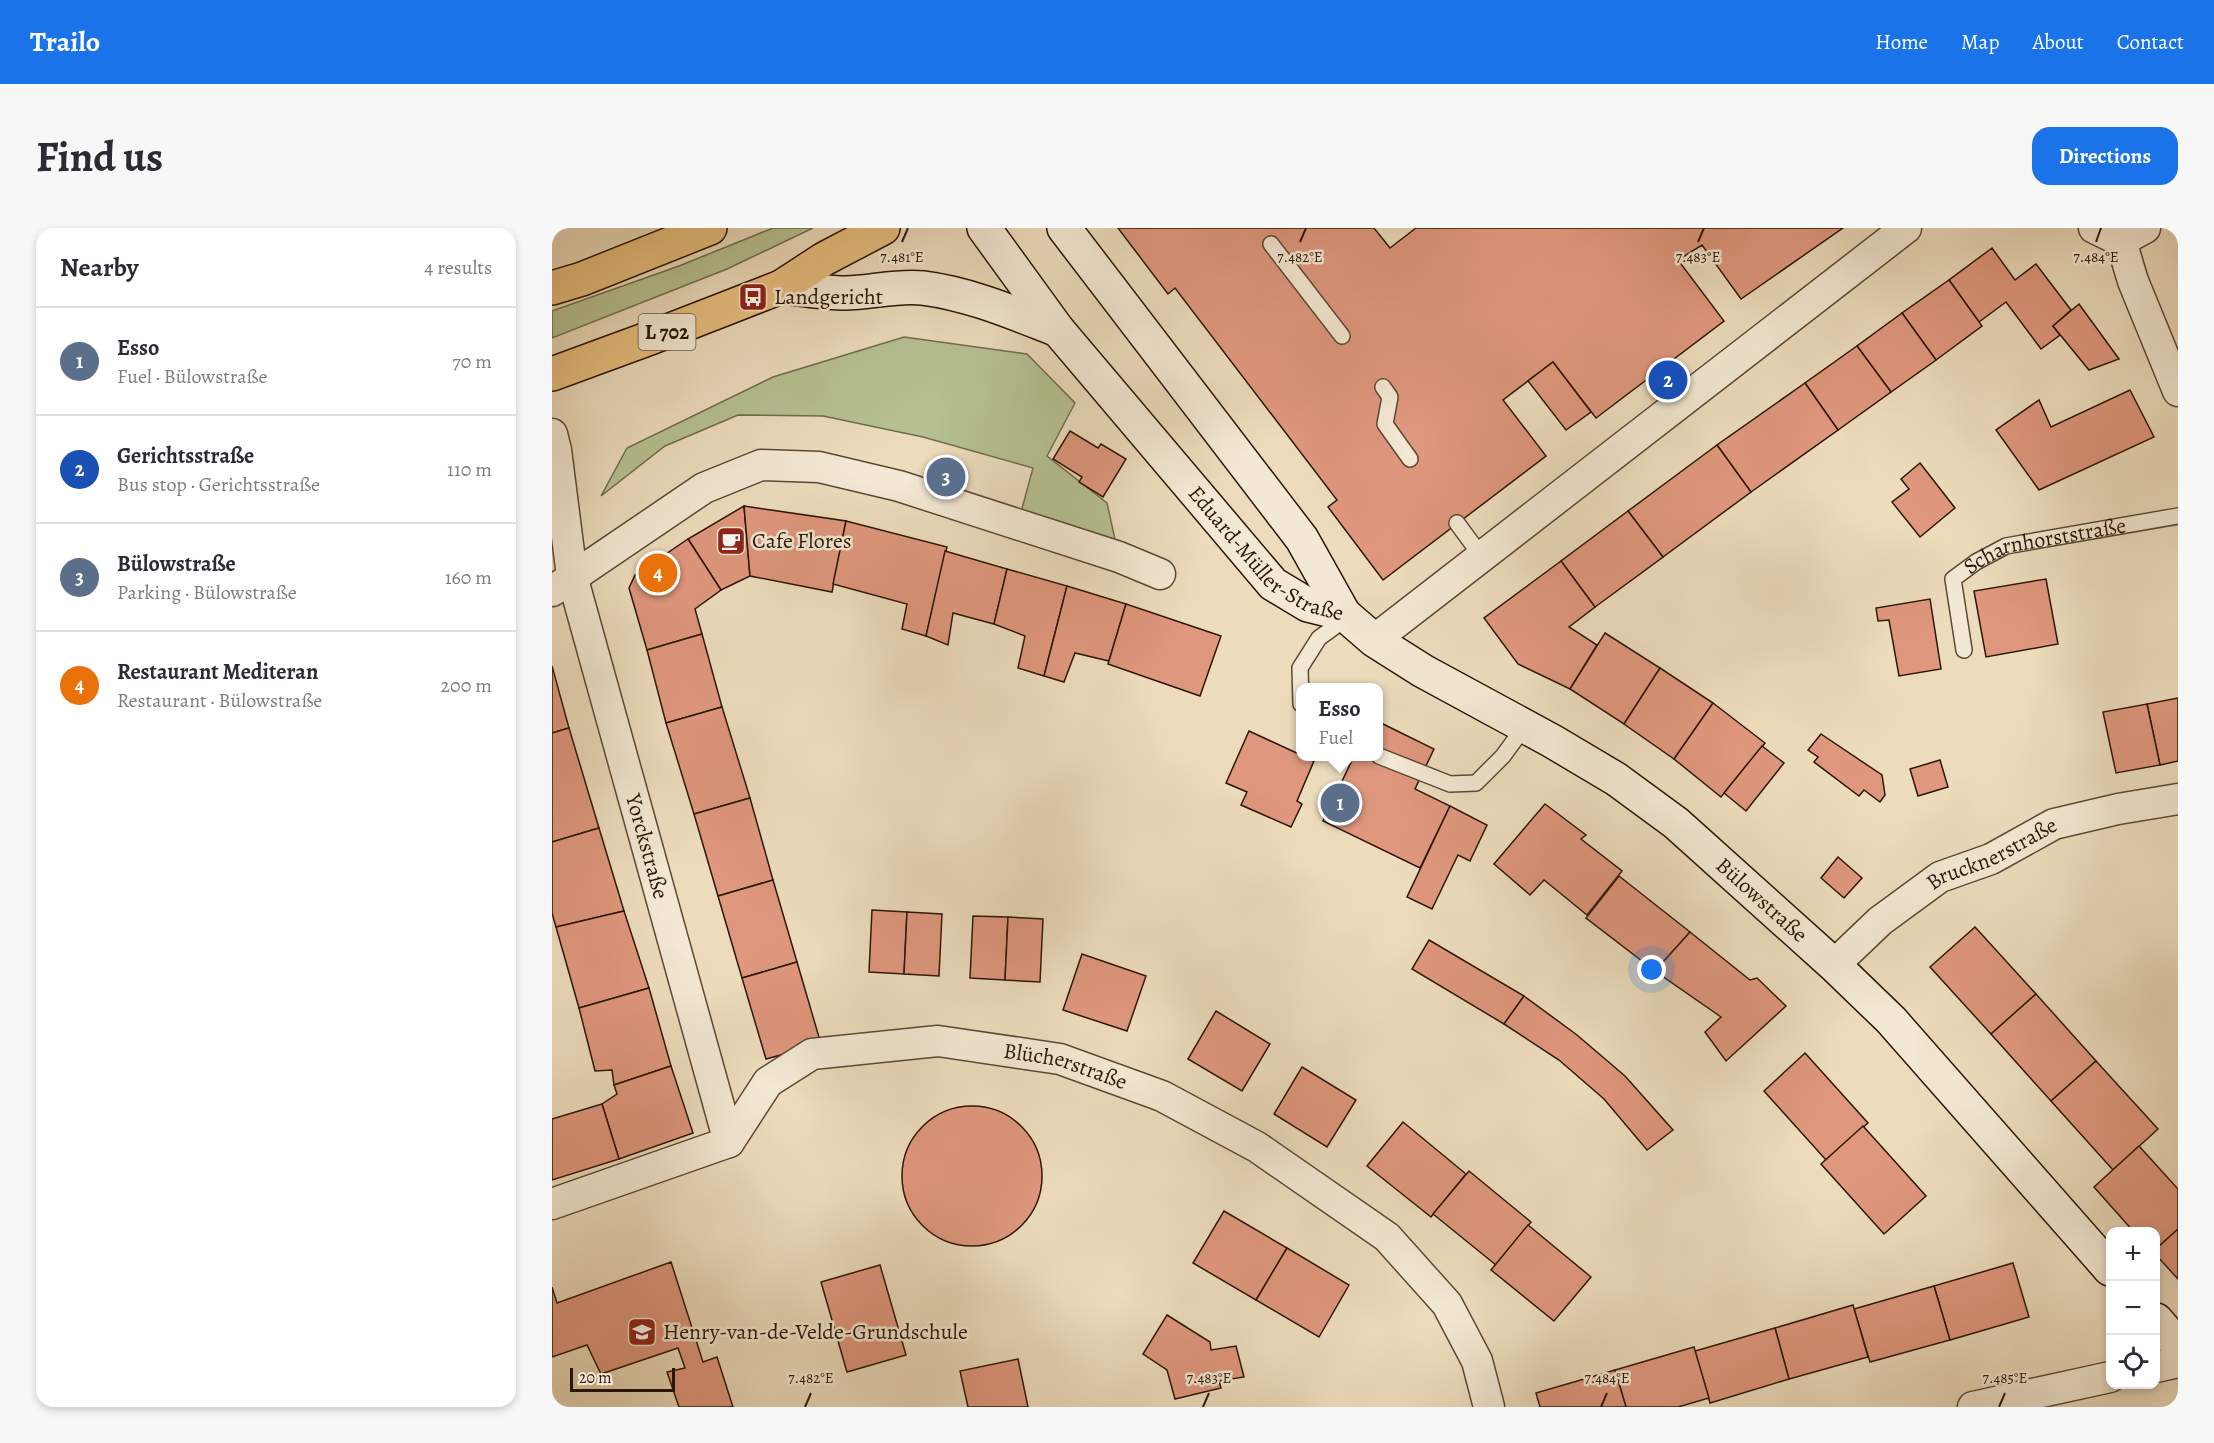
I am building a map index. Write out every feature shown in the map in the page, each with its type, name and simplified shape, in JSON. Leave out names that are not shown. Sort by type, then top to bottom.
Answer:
[{"type":"main road","points":[[552,288],[582,279],[710,228]]},
{"type":"main road","name":"L 702","points":[[552,374],[781,286],[883,228]]},
{"type":"main road","name":"Eduard-Müller-Straße","points":[[984,228],[1058,330],[1273,584],[1308,605],[1346,615]]},
{"type":"main road","name":"Eduard-Müller-Straße","points":[[1064,228],[1302,539],[1346,615]]},
{"type":"main road","name":"L 702","points":[[781,286],[845,293],[894,287],[920,287],[995,306],[1058,330]]},
{"type":"main road","name":"Bülowstraße","points":[[1346,615],[1374,640],[1423,671],[1525,726],[1616,779],[1676,823],[1834,965],[1891,1020],[2106,1264]]},
{"type":"main road","points":[[2160,1325],[2178,1345]]},
{"type":"street","points":[[1374,640],[1906,228]]},
{"type":"street","points":[[2094,228],[2133,234],[2133,281],[2178,391]]},
{"type":"street","name":"Yorckstraße","points":[[552,435],[556,450],[561,562],[729,1142]]},
{"type":"street","points":[[561,562],[630,539],[704,488],[761,465],[819,467],[899,486],[1119,557],[1160,574]]},
{"type":"street","name":"Brucknerstraße","points":[[1834,965],[1880,921],[1940,878],[1991,859],[2054,824],[2118,809],[2178,799]]},
{"type":"street","name":"Blücherstraße","points":[[729,1142],[768,1082],[812,1054],[938,1041],[1060,1059],[1162,1096],[1257,1148],[1387,1238],[1447,1304],[1477,1361],[1489,1407]]},
{"type":"street","points":[[552,1204],[729,1142]]},
{"type":"street","points":[[2160,1366],[2178,1362]]},
{"type":"street","points":[[1973,1407],[2106,1378]]},
{"type":"lane","points":[[1270,244],[1342,336]]},
{"type":"lane","points":[[1383,387],[1390,397],[1385,424],[1410,459]]},
{"type":"lane","name":"Scharnhorststraße","points":[[1964,650],[1953,579],[1976,562],[2006,546],[2178,516]]},
{"type":"lane","points":[[1457,523],[1482,557]]},
{"type":"lane","points":[[1300,683],[1300,668],[1319,638],[1346,615]]},
{"type":"lane","points":[[1383,758],[1450,784],[1476,783],[1503,756],[1525,726]]},
{"type":"green space","points":[[773,228],[813,228],[727,269],[552,338],[552,311],[679,266]]},
{"type":"green space","points":[[904,337],[1027,354],[1075,403],[1047,456],[1107,503],[1119,557],[1018,523],[1033,468],[923,437],[823,416],[738,415],[665,446],[601,496],[627,448],[773,377]]},
{"type":"building","points":[[1118,228],[1374,228],[1390,248],[1416,228],[1843,228],[1741,299],[1702,245],[1678,260],[1724,321],[1596,418],[1553,362],[1503,400],[1546,456],[1383,580],[1328,507],[1337,500],[1175,288],[1168,294]]},
{"type":"building","points":[[1992,248],[2015,280],[2036,264],[2071,310],[2053,326],[2060,335],[2041,349],[2006,302],[1979,322],[1949,280]]},
{"type":"building","points":[[1949,280],[1982,326],[1936,360],[1902,313]]},
{"type":"building","points":[[2079,304],[2119,359],[2089,370],[2053,326]]},
{"type":"building","points":[[1902,313],[1936,360],[1891,392],[1857,346]]},
{"type":"building","points":[[1857,346],[1891,392],[1838,430],[1805,383]]},
{"type":"building","points":[[1553,362],[1591,412],[1566,430],[1528,381]]},
{"type":"building","points":[[1805,383],[1838,430],[1751,492],[1717,445]]},
{"type":"building","points":[[2130,390],[2154,437],[2039,490],[1996,430],[2039,400],[2051,427]]},
{"type":"building","points":[[1070,431],[1098,448],[1101,444],[1126,459],[1103,497],[1079,482],[1082,477],[1053,459]]},
{"type":"building","points":[[1717,445],[1751,492],[1663,557],[1628,511]]},
{"type":"building","points":[[1920,463],[1955,508],[1920,537],[1892,502],[1909,489],[1901,479]]},
{"type":"building","points":[[744,506],[750,576],[721,590],[688,539]]},
{"type":"building","points":[[744,506],[846,521],[832,592],[750,576]]},
{"type":"building","points":[[1628,511],[1663,557],[1595,607],[1561,561]]},
{"type":"building","points":[[846,521],[947,547],[926,636],[902,629],[907,604],[833,584]]},
{"type":"building","points":[[688,539],[721,590],[695,609],[702,634],[647,650],[629,588],[635,575]]},
{"type":"building","points":[[945,551],[1007,569],[994,624],[953,613],[948,645],[926,636]]},
{"type":"building","points":[[1561,561],[1595,607],[1569,627],[1597,645],[1570,689],[1518,664],[1484,618]]},
{"type":"building","points":[[1007,569],[1067,586],[1044,676],[1018,668],[1025,636],[994,624]]},
{"type":"building","points":[[2046,579],[2058,644],[1986,657],[1974,591]]},
{"type":"building","points":[[1067,586],[1126,604],[1109,661],[1075,653],[1064,682],[1044,676]]},
{"type":"building","points":[[1930,599],[1941,669],[1899,676],[1889,620],[1878,621],[1876,608]]},
{"type":"building","points":[[1126,604],[1221,636],[1200,696],[1108,664]]},
{"type":"building","points":[[1605,633],[1660,668],[1624,724],[1570,689]]},
{"type":"building","points":[[702,634],[722,707],[666,723],[647,650]]},
{"type":"building","points":[[552,666],[569,728],[552,733]]},
{"type":"building","points":[[1660,668],[1713,703],[1674,759],[1624,724]]},
{"type":"building","points":[[2178,698],[2178,761],[2160,765],[2147,704]]},
{"type":"building","points":[[1713,703],[1765,743],[1721,797],[1674,759]]},
{"type":"building","points":[[2147,704],[2160,765],[2116,773],[2103,712]]},
{"type":"building","points":[[722,707],[750,798],[694,814],[666,723]]},
{"type":"building","points":[[1383,724],[1434,749],[1415,789],[1450,806],[1420,868],[1323,821],[1352,761],[1383,761]]},
{"type":"building","points":[[569,728],[599,828],[552,842],[552,733]]},
{"type":"building","points":[[1249,731],[1296,753],[1296,761],[1314,761],[1297,801],[1302,804],[1291,827],[1241,805],[1247,792],[1226,783]]},
{"type":"building","points":[[1821,734],[1882,775],[1885,795],[1880,802],[1864,790],[1859,796],[1814,762],[1818,757],[1808,750]]},
{"type":"building","points":[[1762,746],[1784,763],[1746,811],[1724,793]]},
{"type":"building","points":[[1940,760],[1948,787],[1918,796],[1910,769]]},
{"type":"building","points":[[750,798],[773,880],[718,896],[694,814]]},
{"type":"building","points":[[1545,804],[1586,835],[1581,839],[1622,871],[1587,915],[1544,880],[1530,895],[1494,864]]},
{"type":"building","points":[[1450,806],[1487,825],[1470,861],[1458,855],[1432,909],[1407,897]]},
{"type":"building","points":[[599,828],[624,911],[556,927],[552,913],[552,842]]},
{"type":"building","points":[[1838,857],[1862,878],[1844,898],[1821,878]]},
{"type":"building","points":[[1619,876],[1690,932],[1655,971],[1586,918]]},
{"type":"building","points":[[773,880],[797,962],[742,978],[718,896]]},
{"type":"building","points":[[872,910],[907,912],[904,974],[869,972]]},
{"type":"building","points":[[624,911],[649,988],[579,1008],[556,927]]},
{"type":"building","points":[[907,912],[942,914],[939,976],[904,974]]},
{"type":"building","points":[[973,916],[1008,917],[1005,980],[970,978]]},
{"type":"building","points":[[1008,917],[1043,919],[1040,982],[1005,980]]},
{"type":"building","points":[[1975,927],[2036,994],[1991,1034],[1930,967]]},
{"type":"building","points":[[1690,932],[1750,980],[1757,978],[1786,1006],[1726,1061],[1705,1032],[1721,1017],[1655,971]]},
{"type":"building","points":[[1429,940],[1524,996],[1504,1024],[1412,969]]},
{"type":"building","points":[[1082,954],[1146,976],[1127,1031],[1063,1010]]},
{"type":"building","points":[[797,962],[821,1044],[766,1059],[742,978]]},
{"type":"building","points":[[649,988],[671,1066],[614,1085],[612,1070],[595,1071],[579,1008]]},
{"type":"building","points":[[2036,994],[2096,1061],[2051,1101],[1991,1034]]},
{"type":"building","points":[[1524,996],[1577,1035],[1625,1076],[1673,1130],[1647,1150],[1604,1099],[1559,1060],[1504,1024]]},
{"type":"building","points":[[1216,1011],[1270,1044],[1242,1091],[1188,1059]]},
{"type":"building","points":[[1805,1053],[1868,1123],[1826,1160],[1764,1091]]},
{"type":"building","points":[[2096,1061],[2158,1129],[2113,1170],[2051,1101]]},
{"type":"building","points":[[671,1066],[693,1133],[619,1159],[602,1104],[617,1094],[614,1085]]},
{"type":"building","points":[[1302,1067],[1356,1100],[1327,1147],[1274,1114]]},
{"type":"building","points":[[602,1104],[619,1159],[552,1180],[552,1119]]},
{"type":"building","points":[[972,1106],[999,1111],[1022,1126],[1037,1149],[1042,1176],[1037,1203],[1022,1226],[999,1241],[972,1246],[945,1241],[922,1226],[907,1203],[902,1176],[907,1149],[922,1126],[945,1111]]},
{"type":"building","points":[[1403,1122],[1466,1174],[1431,1217],[1367,1166]]},
{"type":"building","points":[[1863,1126],[1926,1196],[1884,1234],[1821,1164]]},
{"type":"building","points":[[2139,1146],[2178,1189],[2178,1229],[2160,1245],[2160,1227],[2130,1227],[2094,1187]]},
{"type":"building","points":[[1469,1171],[1531,1222],[1496,1265],[1433,1214]]},
{"type":"building","points":[[1224,1211],[1287,1248],[1256,1300],[1193,1263]]},
{"type":"building","points":[[1528,1225],[1591,1277],[1554,1321],[1491,1270]]},
{"type":"building","points":[[2178,1229],[2178,1279],[2160,1259],[2160,1245]]},
{"type":"building","points":[[1287,1248],[1349,1285],[1319,1337],[1256,1300]]},
{"type":"building","points":[[671,1262],[703,1362],[717,1357],[733,1407],[679,1407],[667,1372],[685,1368],[678,1348],[601,1374],[587,1345],[552,1357],[552,1287],[557,1303]]},
{"type":"building","points":[[2013,1263],[2029,1317],[1950,1340],[1934,1286]]},
{"type":"building","points":[[880,1265],[906,1355],[847,1372],[821,1282]]},
{"type":"building","points":[[1934,1286],[1950,1340],[1870,1362],[1854,1309]]},
{"type":"building","points":[[1853,1305],[1868,1357],[1789,1379],[1775,1328]]},
{"type":"building","points":[[1167,1315],[1210,1342],[1211,1350],[1236,1346],[1244,1377],[1219,1381],[1221,1388],[1175,1399],[1167,1370],[1143,1354]]},
{"type":"building","points":[[1775,1328],[1789,1379],[1710,1403],[1695,1351]]},
{"type":"building","points":[[1694,1347],[1709,1398],[1678,1407],[1626,1407],[1615,1370]]},
{"type":"building","points":[[1018,1359],[1028,1407],[968,1407],[960,1371]]},
{"type":"building","points":[[1615,1370],[1626,1407],[1540,1407],[1536,1393]]},
{"type":"place","name":"Landgericht","points":[[753,297]]},
{"type":"place","name":"Gerichtsstraße","points":[[1668,380]]},
{"type":"place","name":"Bülowstraße","points":[[946,477]]},
{"type":"place","name":"Cafe Flores","points":[[731,541]]},
{"type":"place","name":"Restaurant Mediteran","points":[[658,573]]},
{"type":"place","name":"Esso","points":[[1340,803]]},
{"type":"place","name":"Henry-van-de-Velde-Grundschule","points":[[642,1332]]}]
